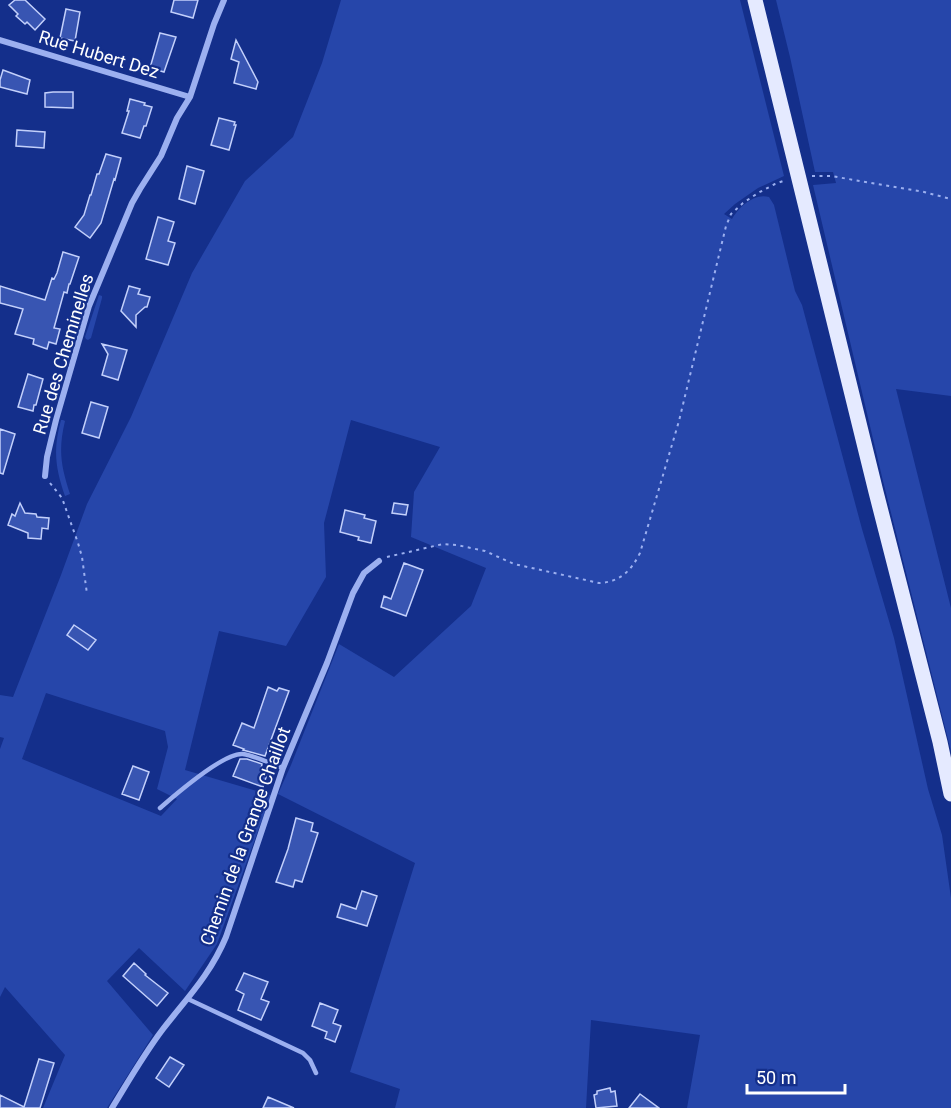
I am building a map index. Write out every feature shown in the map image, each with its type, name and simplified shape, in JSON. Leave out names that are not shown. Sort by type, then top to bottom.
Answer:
[{"type":"main road","points":[[755,0],[951,794]]},
{"type":"street","name":"Rue des Cheminelles","points":[[45,476],[54,428],[89,306],[132,203],[161,156],[177,118],[190,97],[224,0]]},
{"type":"street","name":"Rue Hubert Dez","points":[[0,40],[190,97]]},
{"type":"street","name":"Chemin de la Grange Chaillot","points":[[112,1108],[162,1030],[213,964],[226,937],[283,768],[327,663],[352,593],[364,573],[379,561]]},
{"type":"lane","points":[[160,808],[197,778],[236,754],[243,754],[283,768]]},
{"type":"lane","points":[[188,999],[303,1053],[310,1060],[316,1073]]},
{"type":"path","points":[[379,561],[388,556],[443,544],[457,544],[485,551],[513,564],[599,584],[624,576],[640,553],[679,421],[712,279],[731,214],[743,202],[775,184],[815,175],[924,192],[951,199]]},
{"type":"path","points":[[45,476],[62,498],[82,557],[87,594]]},
{"type":"shaded area","points":[[341,0],[740,0],[784,176],[758,188],[724,214],[732,219],[743,206],[763,196],[769,197],[774,205],[795,291],[802,305],[862,529],[894,638],[928,789],[942,835],[951,898],[951,1108],[687,1108],[700,1035],[591,1020],[586,1108],[395,1108],[400,1089],[350,1072],[415,863],[278,794],[339,644],[394,677],[471,606],[486,568],[411,537],[414,492],[440,447],[351,420],[324,523],[326,577],[286,646],[219,631],[185,770],[271,795],[217,944],[185,991],[139,948],[107,981],[153,1035],[107,1108],[43,1108],[65,1055],[5,987],[0,997],[0,749],[4,738],[0,737],[0,695],[13,697],[87,504],[131,417],[192,273],[245,181],[293,137],[322,63]],"holes":[[[46,693],[165,731],[168,747],[157,789],[177,799],[161,816],[22,759]]]},
{"type":"shaded area","points":[[776,0],[951,0],[951,396],[896,389],[951,608],[951,751],[883,481],[813,185],[836,183],[833,172],[815,172]]},
{"type":"shaded area","points":[[99,295],[102,298],[91,338],[88,340],[85,337]]},
{"type":"shaded area","points":[[61,420],[65,421],[62,458],[70,494],[65,496],[56,458]]},
{"type":"building","points":[[15,0],[25,0],[45,19],[35,30],[16,16],[18,14],[9,5]]},
{"type":"building","points":[[174,0],[198,0],[193,18],[171,12]]},
{"type":"building","points":[[66,9],[80,12],[75,41],[60,38]]},
{"type":"building","points":[[160,33],[176,37],[164,72],[150,68]]},
{"type":"building","points":[[236,40],[258,82],[256,89],[234,83],[239,62],[231,59]]},
{"type":"building","points":[[3,70],[30,80],[27,94],[0,87]]},
{"type":"building","points":[[73,92],[73,108],[45,107],[45,93]]},
{"type":"building","points":[[130,99],[152,107],[140,138],[122,133]]},
{"type":"building","points":[[219,118],[235,122],[234,125],[236,125],[229,150],[211,145]]},
{"type":"building","points":[[17,130],[45,132],[44,148],[16,146]]},
{"type":"building","points":[[106,154],[121,158],[101,223],[90,238],[75,227],[84,215]]},
{"type":"building","points":[[187,166],[204,171],[195,204],[179,199]]},
{"type":"building","points":[[158,217],[174,222],[168,241],[175,243],[168,265],[146,259]]},
{"type":"building","points":[[63,252],[79,257],[67,293],[64,292],[54,328],[60,329],[56,344],[49,342],[47,349],[33,344],[34,339],[15,334],[23,309],[0,303],[0,286],[45,300]]},
{"type":"building","points":[[129,286],[140,289],[138,294],[150,297],[147,307],[136,315],[136,327],[121,311]]},
{"type":"building","points":[[102,344],[127,350],[118,380],[102,375],[108,354]]},
{"type":"building","points":[[28,374],[43,379],[33,411],[18,407]]},
{"type":"building","points":[[91,402],[108,407],[99,438],[82,433]]},
{"type":"building","points":[[0,429],[15,434],[3,474],[0,473]]},
{"type":"building","points":[[20,503],[25,513],[49,518],[48,529],[42,528],[41,539],[28,538],[28,533],[8,525],[12,514],[15,516]]},
{"type":"building","points":[[394,503],[408,505],[406,515],[392,513]]},
{"type":"building","points":[[345,510],[365,515],[364,518],[376,521],[371,543],[340,532]]},
{"type":"building","points":[[404,563],[423,570],[406,616],[381,607],[384,596],[391,599]]},
{"type":"building","points":[[74,625],[96,640],[88,650],[67,635]]},
{"type":"building","points":[[268,687],[277,691],[279,688],[289,691],[265,756],[233,745],[242,723],[254,728]]},
{"type":"building","points":[[240,759],[262,764],[261,769],[268,771],[263,787],[233,776]]},
{"type":"building","points":[[133,766],[149,772],[139,800],[122,794]]},
{"type":"building","points":[[296,818],[313,823],[311,831],[318,833],[302,882],[295,880],[293,887],[276,882]]},
{"type":"building","points":[[362,891],[377,896],[367,926],[337,917],[341,904],[356,909]]},
{"type":"building","points":[[134,963],[168,993],[157,1006],[123,976]]},
{"type":"building","points":[[244,973],[268,982],[261,999],[269,1002],[261,1020],[238,1010],[244,994],[236,990]]},
{"type":"building","points":[[320,1003],[338,1010],[333,1023],[341,1026],[335,1042],[325,1038],[327,1032],[312,1026]]},
{"type":"building","points":[[170,1057],[184,1065],[169,1087],[156,1078]]},
{"type":"building","points":[[39,1059],[54,1063],[40,1108],[0,1108],[0,1095],[24,1107]]},
{"type":"building","points":[[610,1088],[611,1092],[615,1091],[617,1106],[596,1108],[594,1095],[597,1091]]},
{"type":"building","points":[[640,1094],[659,1108],[629,1108]]},
{"type":"building","points":[[268,1097],[294,1108],[263,1108]]}]
